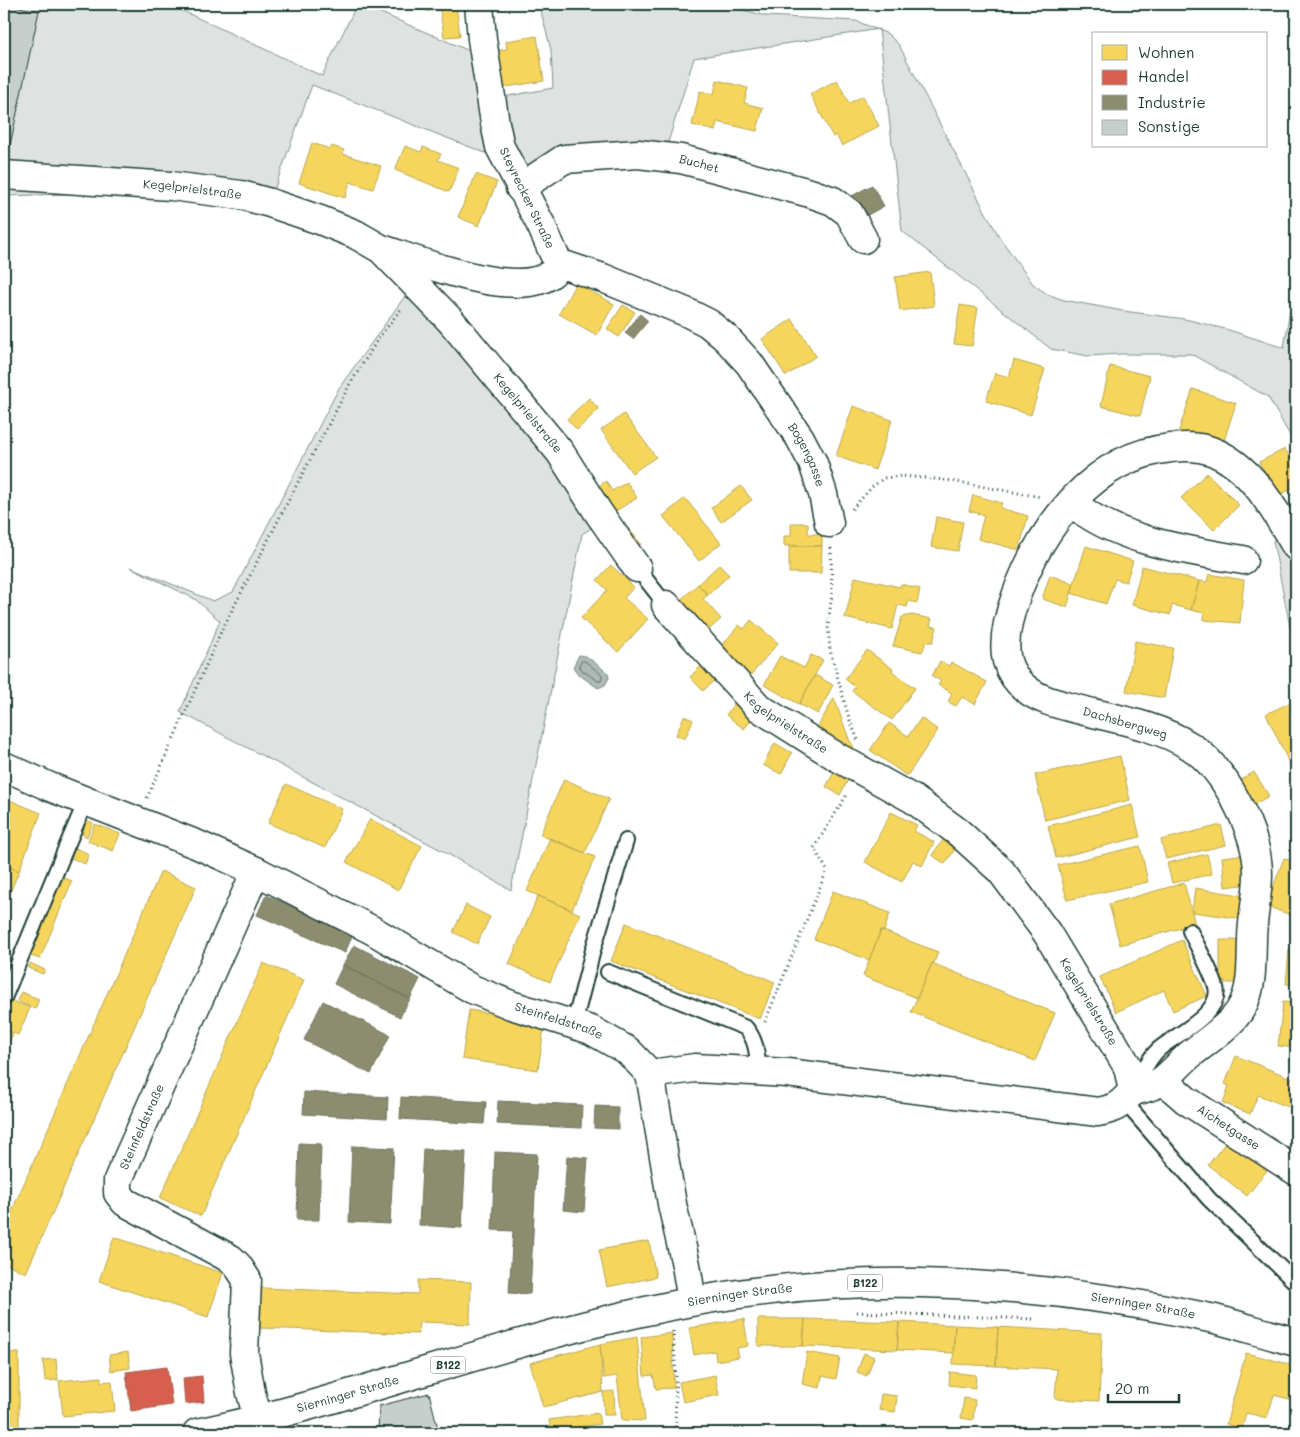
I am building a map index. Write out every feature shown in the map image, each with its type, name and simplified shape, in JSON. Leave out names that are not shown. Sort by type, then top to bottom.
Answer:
[{"type":"street","name":"Steyrecker Straße","points":[[381,249],[458,274],[502,283],[528,282],[545,277],[553,273],[558,263],[541,225],[500,147],[494,123],[479,4]]},
{"type":"street","name":"Buchet","points":[[520,188],[564,158],[638,154],[681,160],[810,193],[833,201],[849,213],[863,239]]},
{"type":"street","name":"Kegelprielstraße","points":[[4,175],[171,186],[241,195],[320,220],[355,234],[381,249],[450,321],[560,452],[598,512],[637,568]]},
{"type":"street","name":"Bogengasse","points":[[558,263],[603,278],[686,312],[708,323],[726,338],[749,363],[800,438],[813,463],[824,494],[838,519]]},
{"type":"street","name":"Dachsbergweg","points":[[1128,1096],[1163,1080],[1179,1064],[1224,1029],[1237,1015],[1244,1001],[1251,978],[1252,937],[1258,875],[1257,859],[1248,830],[1237,805],[1218,772],[1207,758],[1170,735],[1059,704],[1037,696],[1024,688],[1010,670],[1006,653],[1007,630],[1012,607],[1035,551],[1052,524],[1071,502],[1097,478],[1137,455],[1161,449],[1187,446],[1205,449],[1229,460],[1247,474],[1260,489],[1296,546]]},
{"type":"street","points":[[1071,502],[1082,512],[1094,519],[1136,536],[1190,551],[1243,560]]},
{"type":"street","name":"Kegelprielstraße","points":[[666,605],[758,707],[862,771],[913,799],[958,832],[1001,870],[1046,933],[1128,1067],[1128,1096]]},
{"type":"street","name":"Steinfeldstraße","points":[[4,766],[137,822],[198,845],[256,871],[372,930],[472,989],[511,1005],[591,1030],[628,1051],[650,1074]]},
{"type":"street","name":"Steinfeldstraße","points":[[256,871],[118,1180],[118,1193],[125,1202],[231,1259],[248,1280],[244,1353],[258,1419]]},
{"type":"street","points":[[692,1302],[686,1265],[672,1204],[650,1074],[695,1068],[796,1074],[1098,1112],[1113,1109],[1128,1096]]},
{"type":"street","name":"Aichetgasse","points":[[1163,1080],[1186,1100],[1296,1171]]},
{"type":"street","name":"Sierninger Straße","points":[[197,1433],[351,1394],[581,1327],[692,1302],[772,1290],[858,1283],[956,1284],[1063,1293],[1138,1304],[1216,1320],[1296,1342]]},
{"type":"lane","name":"Kegelprielstraße","points":[[637,568],[666,605]]},
{"type":"lane","points":[[4,998],[86,801]]},
{"type":"lane","points":[[574,1024],[593,950],[626,841]]},
{"type":"lane","points":[[1190,931],[1216,988],[1216,1000],[1204,1017],[1158,1050],[1128,1096],[1210,1199],[1296,1283]]},
{"type":"lane","points":[[608,972],[746,1028],[756,1046],[758,1072]]},
{"type":"path","points":[[137,822],[220,634],[319,442],[350,384],[380,336],[417,286]]},
{"type":"path","points":[[862,771],[865,761],[863,750],[849,718],[830,650],[828,626],[838,519],[884,478],[902,476],[946,480],[1071,502]]},
{"type":"path","points":[[766,1020],[827,870],[814,848],[847,795]]},
{"type":"path","points":[[855,1312],[1035,1319]]},
{"type":"path","points":[[673,1325],[676,1375],[675,1433]]},
{"type":"shaded area","points":[[4,4],[168,4],[322,76],[357,4],[360,4],[479,55],[498,158],[312,85],[273,193],[160,191],[4,196]]},
{"type":"shaded area","points":[[539,4],[721,4],[766,16],[856,21],[877,29],[694,58],[666,149],[530,171],[516,163],[497,98],[553,88],[551,50]]},
{"type":"shaded area","points":[[879,30],[888,34],[899,45],[1000,238],[1033,284],[1047,294],[1064,300],[1123,311],[1185,319],[1229,330],[1284,348],[1296,270],[1296,334],[1294,352],[1296,358],[1296,446],[1268,397],[1191,354],[1088,356],[1051,349],[902,231]]},
{"type":"shaded area","points":[[410,289],[501,390],[596,525],[582,534],[511,890],[441,850],[180,712],[220,621],[195,599],[130,567],[213,601],[233,592],[339,388]]},
{"type":"shaded area","points":[[1283,535],[1296,559],[1296,641],[1291,632],[1273,541]]},
{"type":"water","points":[[579,655],[586,656],[608,673],[609,678],[605,685],[598,688],[578,674],[573,667]]},
{"type":"building: Wohnen","points":[[426,4],[456,4],[460,36],[444,37],[440,10],[427,11]]},
{"type":"building: Wohnen","points":[[537,36],[544,81],[500,88],[494,51],[507,49],[506,41]]},
{"type":"building: Wohnen","points":[[717,80],[748,88],[744,103],[763,108],[757,131],[717,122],[715,131],[692,125],[700,91],[714,94]]},
{"type":"building: Wohnen","points":[[837,80],[849,103],[863,96],[879,126],[842,146],[836,135],[833,137],[810,94]]},
{"type":"building: Wohnen","points":[[312,143],[330,149],[332,146],[344,150],[343,154],[381,166],[373,189],[350,182],[345,198],[299,183]]},
{"type":"building: Wohnen","points":[[405,146],[421,152],[423,147],[441,154],[438,160],[459,168],[449,192],[395,170]]},
{"type":"building: Wohnen","points":[[476,174],[497,182],[479,226],[458,217]]},
{"type":"building: Wohnen","points":[[930,272],[934,306],[900,311],[895,277]]},
{"type":"building: Wohnen","points":[[576,283],[614,304],[597,335],[559,314]]},
{"type":"building: Wohnen","points":[[623,305],[635,312],[619,337],[607,329]]},
{"type":"building: Wohnen","points":[[960,305],[978,308],[972,346],[954,344]]},
{"type":"building: Wohnen","points":[[792,319],[816,356],[786,376],[762,339]]},
{"type":"building: Wohnen","points":[[1014,360],[1045,369],[1031,415],[986,401],[995,373],[1009,377]]},
{"type":"building: Wohnen","points":[[1110,366],[1150,376],[1140,416],[1101,406]]},
{"type":"building: Wohnen","points":[[1193,389],[1236,403],[1222,447],[1178,433]]},
{"type":"building: Wohnen","points":[[589,398],[599,409],[577,430],[567,419]]},
{"type":"building: Wohnen","points":[[853,406],[892,420],[875,470],[836,456]]},
{"type":"building: Wohnen","points":[[624,414],[656,457],[632,473],[601,430]]},
{"type":"building: Wohnen","points":[[1285,449],[1294,463],[1291,465],[1296,473],[1296,487],[1279,495],[1259,462]]},
{"type":"building: Wohnen","points":[[1207,473],[1239,505],[1214,530],[1181,498]]},
{"type":"building: Wohnen","points":[[606,481],[612,491],[627,482],[637,498],[609,515],[594,489]]},
{"type":"building: Wohnen","points":[[741,486],[752,500],[721,522],[711,508]]},
{"type":"building: Wohnen","points":[[973,495],[1002,503],[1000,508],[1028,516],[1019,550],[978,539],[984,515],[969,511]]},
{"type":"building: Wohnen","points":[[685,498],[721,543],[699,561],[663,516]]},
{"type":"building: Wohnen","points":[[936,517],[963,522],[958,551],[931,547]]},
{"type":"building: Wohnen","points":[[791,523],[808,523],[808,534],[822,534],[822,546],[784,546],[784,536],[791,536]]},
{"type":"building: Wohnen","points":[[628,528],[641,544],[633,549],[621,533]]},
{"type":"building: Wohnen","points":[[789,546],[822,546],[821,573],[789,573]]},
{"type":"building: Wohnen","points":[[1086,546],[1133,561],[1126,582],[1115,579],[1106,604],[1071,593]]},
{"type":"building: Wohnen","points":[[611,565],[634,587],[624,598],[648,619],[618,652],[581,618],[607,590],[597,580]]},
{"type":"building: Wohnen","points":[[719,565],[729,575],[708,595],[698,584]]},
{"type":"building: Wohnen","points":[[1142,566],[1199,581],[1191,610],[1172,605],[1170,615],[1132,605]]},
{"type":"building: Wohnen","points":[[1209,574],[1244,580],[1240,623],[1204,620],[1204,613],[1191,610],[1199,581],[1207,582]]},
{"type":"building: Wohnen","points":[[1050,575],[1074,584],[1067,607],[1042,599]]},
{"type":"building: Wohnen","points":[[855,577],[900,587],[901,584],[920,589],[917,603],[909,601],[907,607],[898,605],[892,629],[845,618]]},
{"type":"building: Wohnen","points":[[698,584],[708,595],[703,599],[721,619],[703,635],[675,605]]},
{"type":"building: Wohnen","points":[[912,615],[932,619],[930,626],[937,627],[933,642],[926,642],[922,652],[893,646],[902,617]]},
{"type":"building: Wohnen","points":[[751,620],[778,643],[750,676],[719,649],[739,625],[744,629]]},
{"type":"building: Wohnen","points":[[1135,641],[1173,648],[1164,698],[1126,691]]},
{"type":"building: Wohnen","points":[[867,650],[915,688],[892,720],[852,691],[855,687],[845,679]]},
{"type":"building: Wohnen","points":[[811,655],[823,660],[799,704],[764,685],[780,656],[804,668]]},
{"type":"building: Wohnen","points":[[940,661],[949,666],[951,662],[987,682],[975,704],[962,697],[956,706],[948,702],[952,693],[938,685],[941,681],[932,676]]},
{"type":"building: Wohnen","points":[[703,664],[717,678],[703,691],[690,677]]},
{"type":"building: Wohnen","points":[[815,675],[833,685],[818,714],[799,704]]},
{"type":"building: Wohnen","points":[[834,698],[849,739],[859,756],[813,735]]},
{"type":"building: Wohnen","points":[[1296,700],[1296,762],[1290,765],[1266,714]]},
{"type":"building: Wohnen","points":[[736,701],[755,716],[744,729],[726,715]]},
{"type":"building: Wohnen","points":[[684,716],[693,720],[685,739],[676,735]]},
{"type":"building: Wohnen","points":[[921,718],[938,730],[907,776],[870,750],[889,723],[908,736]]},
{"type":"building: Wohnen","points":[[775,743],[792,753],[781,774],[763,765]]},
{"type":"building: Wohnen","points":[[1120,756],[1130,800],[1045,820],[1035,775]]},
{"type":"building: Wohnen","points":[[834,772],[848,780],[840,795],[826,787]]},
{"type":"building: Wohnen","points":[[1254,772],[1269,796],[1251,806],[1236,783]]},
{"type":"building: Wohnen","points":[[564,779],[609,799],[585,853],[540,835]]},
{"type":"building: Wohnen","points":[[286,784],[342,809],[325,848],[268,823]]},
{"type":"building: Wohnen","points":[[7,799],[41,813],[19,871],[4,865],[4,808]]},
{"type":"building: Wohnen","points":[[1132,805],[1140,837],[1056,858],[1048,826]]},
{"type":"building: Wohnen","points":[[891,812],[917,825],[914,831],[934,842],[922,866],[913,861],[902,882],[865,862]]},
{"type":"building: Wohnen","points":[[370,819],[422,846],[398,890],[346,862]]},
{"type":"building: Wohnen","points":[[86,820],[93,823],[87,837],[80,833]]},
{"type":"building: Wohnen","points":[[95,824],[120,834],[113,851],[88,841]]},
{"type":"building: Wohnen","points":[[1221,825],[1226,845],[1166,859],[1161,840]]},
{"type":"building: Wohnen","points":[[550,838],[595,857],[572,910],[527,891]]},
{"type":"building: Wohnen","points":[[943,840],[955,849],[945,864],[932,855]]},
{"type":"building: Wohnen","points":[[1140,846],[1148,882],[1067,900],[1058,865]]},
{"type":"building: Wohnen","points":[[73,847],[89,854],[85,864],[69,857]]},
{"type":"building: Wohnen","points":[[1207,854],[1212,874],[1172,883],[1167,863]]},
{"type":"building: Wohnen","points":[[1247,854],[1250,884],[1225,887],[1222,857]]},
{"type":"building: Wohnen","points":[[1284,858],[1296,863],[1296,917],[1266,906]]},
{"type":"building: Wohnen","points":[[4,865],[19,871],[4,907]]},
{"type":"building: Wohnen","points":[[161,871],[196,887],[26,1273],[4,1263],[4,1229]]},
{"type":"building: Wohnen","points":[[60,876],[72,881],[40,959],[28,955]]},
{"type":"building: Wohnen","points":[[1184,883],[1195,924],[1120,945],[1109,904]]},
{"type":"building: Wohnen","points":[[1195,888],[1247,896],[1244,919],[1192,912]]},
{"type":"building: Wohnen","points":[[833,891],[890,913],[884,931],[881,930],[869,960],[814,939]]},
{"type":"building: Wohnen","points":[[538,896],[580,914],[550,982],[509,964]]},
{"type":"building: Wohnen","points":[[466,905],[490,917],[477,944],[453,932]]},
{"type":"building: Wohnen","points":[[626,923],[775,982],[760,1019],[611,961]]},
{"type":"building: Wohnen","points":[[881,930],[938,952],[917,998],[863,976]]},
{"type":"building: Wohnen","points":[[1182,940],[1207,996],[1173,1011],[1164,990],[1116,1012],[1100,977]]},
{"type":"building: Wohnen","points":[[1220,940],[1243,940],[1244,983],[1220,983]]},
{"type":"building: Wohnen","points":[[1289,949],[1296,949],[1296,985],[1286,984]]},
{"type":"building: Wohnen","points":[[30,963],[45,970],[43,974],[28,968]]},
{"type":"building: Wohnen","points":[[263,963],[304,980],[201,1216],[160,1198]]},
{"type":"building: Wohnen","points":[[932,963],[1055,1013],[1035,1061],[911,1012]]},
{"type":"building: Wohnen","points":[[21,992],[39,999],[35,1009],[17,1001]]},
{"type":"building: Wohnen","points":[[10,1000],[30,1008],[18,1035],[4,1029],[4,1014]]},
{"type":"building: Wohnen","points":[[1283,1002],[1296,1003],[1296,1048],[1278,1046]]},
{"type":"building: Wohnen","points":[[469,1010],[545,1021],[538,1070],[462,1059]]},
{"type":"building: Wohnen","points":[[4,1029],[13,1033],[4,1055]]},
{"type":"building: Wohnen","points":[[1236,1056],[1296,1080],[1296,1110],[1258,1095],[1250,1114],[1223,1103],[1229,1086],[1225,1084]]},
{"type":"building: Wohnen","points":[[1229,1138],[1268,1169],[1247,1196],[1208,1165]]},
{"type":"building: Wohnen","points":[[114,1237],[223,1273],[208,1317],[99,1281]]},
{"type":"building: Wohnen","points":[[649,1241],[656,1277],[607,1287],[599,1250]]},
{"type":"building: Wohnen","points":[[418,1280],[471,1282],[470,1324],[419,1322],[418,1334],[259,1328],[260,1288],[418,1294]]},
{"type":"building: Wohnen","points":[[744,1319],[748,1346],[737,1348],[739,1357],[716,1361],[715,1351],[694,1355],[689,1328]]},
{"type":"building: Wohnen","points":[[758,1319],[805,1319],[803,1346],[758,1346]]},
{"type":"building: Wohnen","points":[[805,1319],[899,1322],[897,1350],[803,1346]]},
{"type":"building: Wohnen","points":[[899,1322],[955,1325],[953,1353],[897,1350]]},
{"type":"building: Wohnen","points":[[955,1325],[998,1327],[996,1366],[953,1364]]},
{"type":"building: Wohnen","points":[[998,1327],[1102,1333],[1099,1401],[1055,1399],[1057,1369],[996,1366]]},
{"type":"building: Wohnen","points":[[672,1333],[674,1388],[656,1389],[653,1375],[644,1376],[641,1337]]},
{"type":"building: Wohnen","points":[[637,1337],[645,1421],[622,1420],[617,1376],[604,1378],[600,1344]]},
{"type":"building: Wohnen","points":[[600,1344],[603,1392],[543,1407],[530,1363]]},
{"type":"building: Wohnen","points":[[128,1352],[130,1368],[111,1371],[109,1355]]},
{"type":"building: Wohnen","points":[[807,1352],[840,1358],[836,1379],[822,1376],[820,1388],[802,1384]]},
{"type":"building: Wohnen","points":[[4,1353],[19,1353],[19,1426],[4,1426]]},
{"type":"building: Wohnen","points":[[864,1353],[874,1357],[867,1376],[857,1372]]},
{"type":"building: Wohnen","points":[[1246,1353],[1296,1366],[1296,1401],[1274,1395],[1267,1418],[1246,1413],[1242,1429],[1226,1424]]},
{"type":"building: Wohnen","points":[[56,1359],[58,1380],[45,1381],[43,1360]]},
{"type":"building: Wohnen","points":[[950,1372],[976,1375],[975,1388],[949,1385]]},
{"type":"building: Wohnen","points":[[715,1375],[719,1395],[683,1402],[679,1382]]},
{"type":"building: Wohnen","points":[[101,1377],[101,1382],[112,1381],[115,1411],[63,1416],[59,1381]]},
{"type":"building: Wohnen","points":[[614,1391],[615,1415],[604,1415],[603,1392]]},
{"type":"building: Wohnen","points":[[881,1394],[897,1396],[895,1412],[879,1410]]},
{"type":"building: Wohnen","points":[[964,1398],[975,1400],[973,1420],[961,1418]]},
{"type":"building: Wohnen","points":[[598,1413],[600,1424],[551,1431],[549,1420]]},
{"type":"building: Wohnen","points":[[1215,1428],[1231,1433],[1213,1433]]},
{"type":"building: Handel","points":[[167,1367],[172,1405],[131,1411],[126,1372]]},
{"type":"building: Handel","points":[[202,1376],[204,1402],[185,1404],[183,1378]]},
{"type":"building: Industrie","points":[[872,185],[884,206],[862,218],[850,197]]},
{"type":"building: Industrie","points":[[640,314],[648,321],[633,339],[625,333]]},
{"type":"building: Industrie","points":[[266,895],[353,934],[345,953],[257,915]]},
{"type":"building: Industrie","points":[[354,945],[420,979],[410,999],[343,965]]},
{"type":"building: Industrie","points":[[343,965],[410,999],[400,1017],[334,984]]},
{"type":"building: Industrie","points":[[323,1001],[390,1035],[371,1074],[304,1040]]},
{"type":"building: Industrie","points":[[304,1092],[388,1097],[387,1119],[303,1114]]},
{"type":"building: Industrie","points":[[401,1097],[486,1102],[484,1124],[400,1119]]},
{"type":"building: Industrie","points":[[498,1101],[582,1105],[581,1128],[497,1124]]},
{"type":"building: Industrie","points":[[595,1106],[618,1107],[618,1129],[594,1128]]},
{"type":"building: Industrie","points":[[299,1143],[321,1144],[319,1220],[297,1220]]},
{"type":"building: Industrie","points":[[352,1146],[394,1148],[390,1224],[349,1222]]},
{"type":"building: Industrie","points":[[423,1149],[466,1152],[462,1228],[419,1225]]},
{"type":"building: Industrie","points":[[495,1152],[537,1154],[530,1294],[509,1293],[513,1231],[492,1230]]},
{"type":"building: Industrie","points":[[567,1156],[588,1158],[584,1212],[563,1210]]},
{"type":"building: Sonstige","points":[[4,4],[39,11],[6,164],[4,164]]},
{"type":"building: Sonstige","points":[[429,1393],[439,1433],[378,1433],[379,1406]]}]
